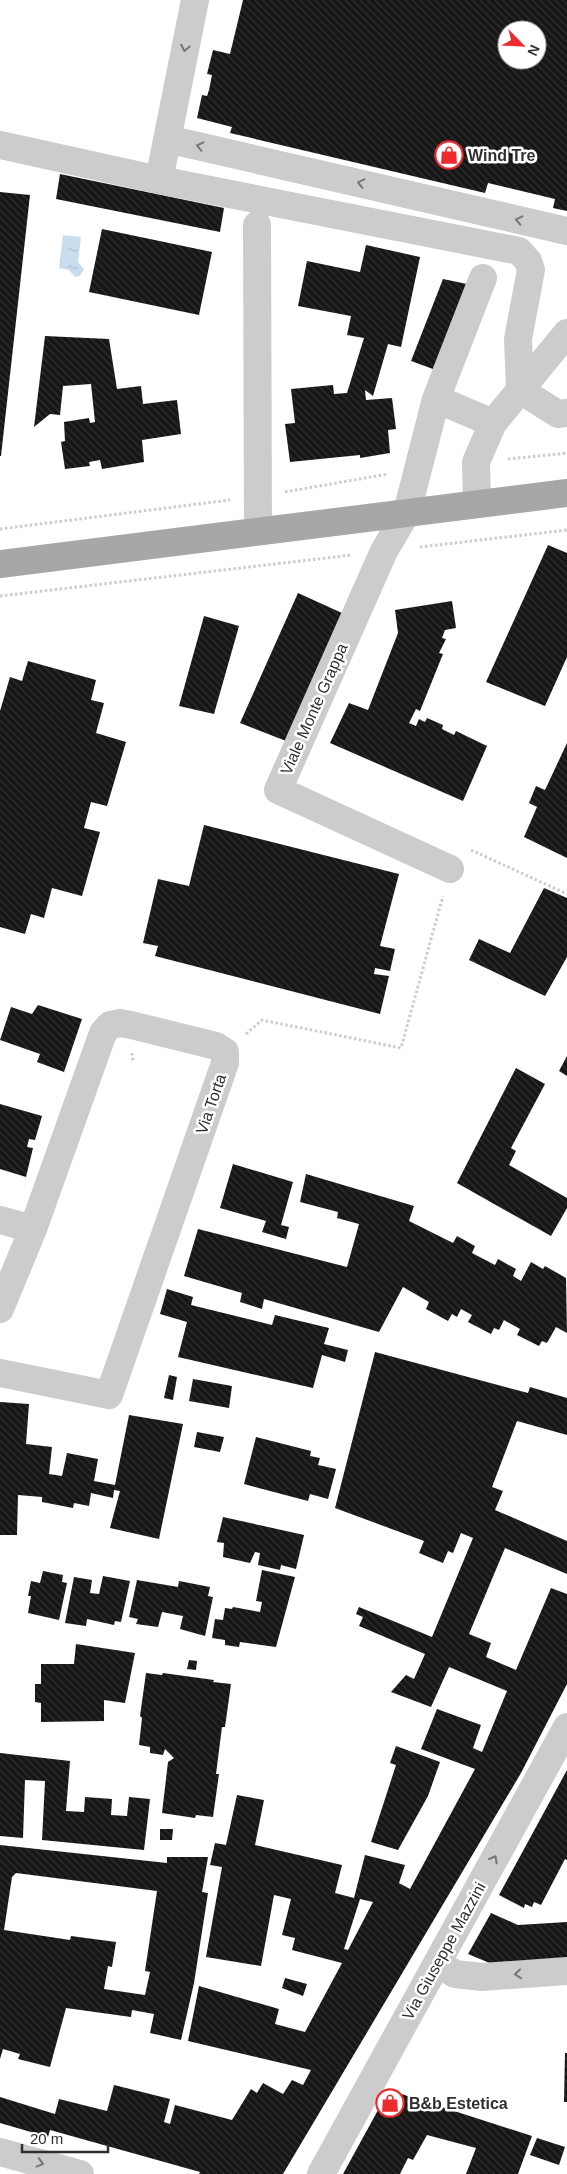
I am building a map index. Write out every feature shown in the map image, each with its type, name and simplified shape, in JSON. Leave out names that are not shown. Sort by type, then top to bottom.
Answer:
[{"type":"main road","points":[[0,564],[567,493]]},
{"type":"street","points":[[158,180],[195,0]]},
{"type":"street","points":[[167,138],[567,231]]},
{"type":"street","points":[[0,145],[158,180],[519,251],[528,260],[531,270],[518,339],[520,390]]},
{"type":"street","points":[[257,225],[258,531]]},
{"type":"street","name":"Viale Monte Grappa","points":[[450,869],[278,790],[384,551],[407,512],[436,399],[484,278]]},
{"type":"street","points":[[477,504],[476,462],[493,423],[567,333]]},
{"type":"street","points":[[520,390],[558,414],[567,413]]},
{"type":"street","points":[[436,399],[493,423]]},
{"type":"street","name":"Via Torta","points":[[0,1309],[33,1229],[103,1033],[110,1025],[120,1023],[216,1046],[225,1052],[225,1063],[109,1395],[0,1373]]},
{"type":"street","points":[[0,1220],[33,1229]]},
{"type":"street","name":"Via Giuseppe Mazzini","points":[[321,2174],[567,1727]]},
{"type":"street","points":[[437,1963],[455,1974],[482,1977],[567,1971]]},
{"type":"street","points":[[0,2152],[80,2174]]},
{"type":"path","points":[[512,458],[567,453]]},
{"type":"path","points":[[0,529],[258,497],[395,472]]},
{"type":"path","points":[[0,596],[567,530]]},
{"type":"path","points":[[225,1052],[262,1020],[401,1048],[450,869],[472,849],[567,894]]},
{"type":"water","points":[[63,235],[81,237],[78,262],[84,269],[80,276],[75,277],[69,270],[59,268]]},
{"type":"building","points":[[243,0],[567,0],[567,211],[553,208],[555,199],[488,183],[485,193],[230,133],[232,127],[197,118],[202,95],[207,96],[209,90],[212,75],[207,74],[213,50],[230,54]]},
{"type":"building","points":[[60,174],[224,208],[220,232],[56,199]]},
{"type":"building","points":[[0,192],[30,195],[1,456],[0,456]]},
{"type":"building","points":[[102,229],[212,252],[199,315],[89,292]]},
{"type":"building","points":[[366,245],[420,257],[401,347],[388,344],[373,396],[365,390],[366,400],[392,398],[396,429],[388,430],[390,453],[360,458],[360,455],[290,462],[285,424],[295,423],[291,389],[333,385],[334,394],[347,393],[364,338],[347,335],[351,316],[298,306],[307,261],[360,272]]},
{"type":"building","points":[[443,279],[467,284],[433,369],[411,361]]},
{"type":"building","points":[[45,336],[109,339],[117,389],[141,386],[143,404],[177,400],[181,434],[142,440],[144,462],[102,469],[100,460],[89,462],[90,466],[65,469],[61,442],[65,441],[64,422],[89,418],[90,423],[95,422],[91,384],[63,386],[60,415],[50,414],[34,427]]},
{"type":"building","points":[[548,545],[567,553],[567,657],[545,706],[486,682]]},
{"type":"building","points":[[298,593],[342,613],[286,741],[240,723]]},
{"type":"building","points":[[452,601],[456,628],[445,630],[442,638],[446,639],[439,653],[443,654],[420,711],[416,709],[409,723],[416,726],[419,719],[425,722],[427,718],[443,725],[442,729],[454,735],[456,731],[487,746],[463,801],[330,743],[349,703],[368,710],[398,633],[395,610]]},
{"type":"building","points":[[204,616],[239,626],[214,714],[179,706]]},
{"type":"building","points":[[28,661],[96,680],[91,700],[104,703],[96,733],[126,742],[107,806],[91,802],[84,828],[100,832],[82,896],[52,888],[44,918],[31,914],[25,934],[0,927],[0,711],[10,677],[22,681]]},
{"type":"building","points":[[567,743],[567,858],[524,837],[537,807],[529,803],[536,786],[545,790]]},
{"type":"building","points":[[204,825],[399,874],[380,946],[395,949],[390,971],[375,968],[374,974],[389,976],[380,1014],[155,956],[158,946],[143,943],[158,879],[189,886]]},
{"type":"building","points":[[544,888],[567,898],[567,957],[545,996],[469,960],[479,939],[510,953]]},
{"type":"building","points":[[38,1005],[82,1019],[64,1072],[37,1062],[40,1054],[0,1040],[11,1007],[32,1014]]},
{"type":"building","points":[[567,1056],[567,1076],[559,1071]]},
{"type":"building","points":[[516,1068],[545,1084],[511,1148],[516,1151],[509,1165],[567,1198],[567,1208],[551,1236],[457,1183]]},
{"type":"building","points":[[0,1104],[42,1116],[35,1140],[29,1139],[27,1147],[33,1148],[26,1177],[0,1169]]},
{"type":"building","points":[[233,1164],[293,1182],[281,1225],[289,1227],[286,1239],[262,1232],[266,1221],[220,1208]]},
{"type":"building","points":[[306,1174],[414,1206],[409,1221],[453,1243],[457,1236],[475,1246],[472,1253],[495,1265],[498,1259],[516,1269],[513,1276],[521,1281],[531,1262],[543,1269],[545,1266],[566,1278],[567,1333],[556,1327],[547,1343],[542,1341],[539,1346],[517,1335],[520,1329],[504,1320],[499,1330],[494,1328],[491,1334],[468,1322],[472,1315],[461,1309],[457,1317],[452,1314],[448,1321],[426,1309],[429,1302],[403,1287],[379,1332],[264,1299],[262,1309],[240,1302],[242,1293],[184,1276],[198,1229],[347,1267],[359,1224],[337,1218],[338,1212],[300,1202]]},
{"type":"building","points":[[167,1289],[193,1297],[191,1305],[272,1325],[275,1315],[329,1328],[324,1344],[348,1350],[345,1362],[322,1355],[313,1388],[178,1357],[187,1322],[160,1314]]},
{"type":"building","points":[[375,1352],[528,1393],[530,1387],[567,1398],[567,1435],[517,1421],[492,1487],[503,1491],[495,1510],[567,1541],[567,1574],[505,1548],[469,1634],[491,1643],[486,1657],[516,1670],[551,1588],[567,1594],[567,1684],[521,1773],[283,2174],[199,2174],[200,2172],[50,2130],[48,2137],[0,2123],[0,2097],[55,2114],[59,2099],[107,2111],[114,2085],[170,2099],[164,2122],[170,2124],[175,2105],[232,2120],[251,2089],[257,2093],[263,2083],[283,2094],[292,2080],[303,2085],[311,2070],[188,2041],[199,1986],[279,2009],[275,2024],[305,2032],[342,1963],[292,1950],[295,1938],[282,1935],[291,1899],[274,1895],[261,1966],[206,1957],[222,1867],[210,1865],[215,1843],[226,1845],[237,1795],[264,1800],[255,1845],[342,1865],[335,1893],[354,1898],[365,1855],[405,1865],[399,1883],[410,1889],[475,1769],[421,1749],[437,1709],[481,1725],[473,1748],[482,1752],[507,1691],[449,1667],[431,1707],[391,1692],[406,1675],[414,1679],[425,1654],[359,1626],[363,1617],[356,1614],[359,1607],[432,1637],[473,1538],[461,1533],[453,1553],[448,1551],[443,1563],[419,1553],[424,1541],[335,1508]],"holes":[[[360,1899],[373,1902],[348,1950],[344,1949]]]},
{"type":"building","points":[[169,1375],[177,1377],[173,1400],[164,1398]]},
{"type":"building","points":[[193,1379],[232,1386],[229,1408],[189,1401]]},
{"type":"building","points":[[0,1402],[29,1404],[26,1444],[52,1447],[49,1474],[62,1476],[67,1453],[98,1459],[94,1481],[115,1485],[129,1415],[183,1424],[159,1539],[110,1528],[120,1491],[114,1490],[113,1498],[91,1493],[89,1506],[74,1503],[73,1508],[42,1502],[42,1497],[18,1495],[17,1535],[0,1535]]},
{"type":"building","points":[[197,1432],[224,1437],[220,1452],[194,1447]]},
{"type":"building","points":[[256,1437],[311,1451],[310,1456],[320,1458],[318,1465],[336,1469],[328,1499],[310,1494],[308,1501],[244,1484]]},
{"type":"building","points":[[223,1517],[304,1535],[296,1569],[281,1565],[280,1570],[258,1565],[260,1553],[255,1552],[250,1563],[223,1557],[224,1543],[217,1542]]},
{"type":"building","points":[[262,1570],[295,1577],[276,1647],[240,1642],[239,1647],[225,1645],[225,1640],[212,1638],[215,1619],[223,1620],[225,1608],[232,1609],[233,1607],[260,1612],[262,1602],[256,1601]]},
{"type":"building","points":[[43,1571],[63,1575],[62,1582],[67,1583],[59,1620],[28,1613],[31,1596],[28,1596],[31,1581],[40,1583]]},
{"type":"building","points":[[103,1576],[130,1581],[121,1622],[115,1621],[114,1625],[87,1619],[86,1626],[65,1623],[74,1577],[92,1580],[90,1593],[99,1594]]},
{"type":"building","points":[[137,1580],[178,1587],[179,1581],[210,1587],[208,1596],[213,1597],[205,1636],[180,1629],[183,1616],[162,1612],[158,1627],[136,1624],[138,1619],[129,1617]]},
{"type":"building","points":[[76,1644],[135,1653],[125,1703],[104,1700],[104,1721],[41,1722],[41,1703],[35,1702],[35,1684],[41,1684],[41,1664],[74,1664]]},
{"type":"building","points":[[189,1660],[197,1661],[196,1670],[187,1669]]},
{"type":"building","points":[[146,1673],[162,1675],[163,1673],[231,1684],[225,1727],[222,1727],[216,1774],[219,1774],[213,1817],[196,1815],[195,1818],[162,1813],[168,1762],[174,1758],[165,1749],[163,1755],[150,1753],[150,1747],[139,1745],[142,1718],[140,1716]]},
{"type":"building","points":[[396,1746],[440,1762],[428,1796],[398,1850],[371,1842],[396,1765],[390,1763]]},
{"type":"building","points":[[0,1753],[70,1761],[66,1811],[84,1812],[85,1797],[112,1799],[111,1815],[127,1816],[129,1797],[150,1799],[144,1850],[42,1840],[45,1781],[25,1780],[23,1838],[0,1836]]},
{"type":"building","points":[[567,1770],[567,1860],[565,1859],[541,1905],[534,1902],[532,1907],[525,1904],[524,1908],[499,1895]]},
{"type":"building","points":[[160,1829],[173,1829],[172,1840],[160,1840]]},
{"type":"building","points":[[0,1845],[167,1863],[167,1857],[208,1857],[202,1892],[208,1893],[194,1983],[181,2040],[150,2033],[154,2014],[132,2010],[131,2017],[66,2008],[50,2067],[18,2059],[20,2054],[3,2049],[0,2059]],"holes":[[[16,1873],[157,1891],[145,1971],[150,1972],[145,1995],[104,1989],[108,1966],[112,1967],[116,1942],[71,1936],[70,1940],[4,1930],[12,1877]]]},
{"type":"building","points":[[491,1913],[518,1925],[567,1922],[567,1962],[492,1964],[468,1954]]},
{"type":"building","points":[[285,1978],[307,1984],[303,1996],[282,1988]]},
{"type":"building","points":[[565,2053],[567,2053],[567,2102],[564,2102]]},
{"type":"building","points":[[389,2090],[532,2136],[518,2174],[466,2174],[476,2148],[427,2135],[413,2160],[408,2158],[400,2174],[343,2174]]},
{"type":"building","points":[[537,2138],[565,2147],[559,2165],[530,2155]]},
{"type":"place","name":"Wind Tre","points":[[449,155]]},
{"type":"place","name":"B&b Estetica","points":[[390,2103]]}]
